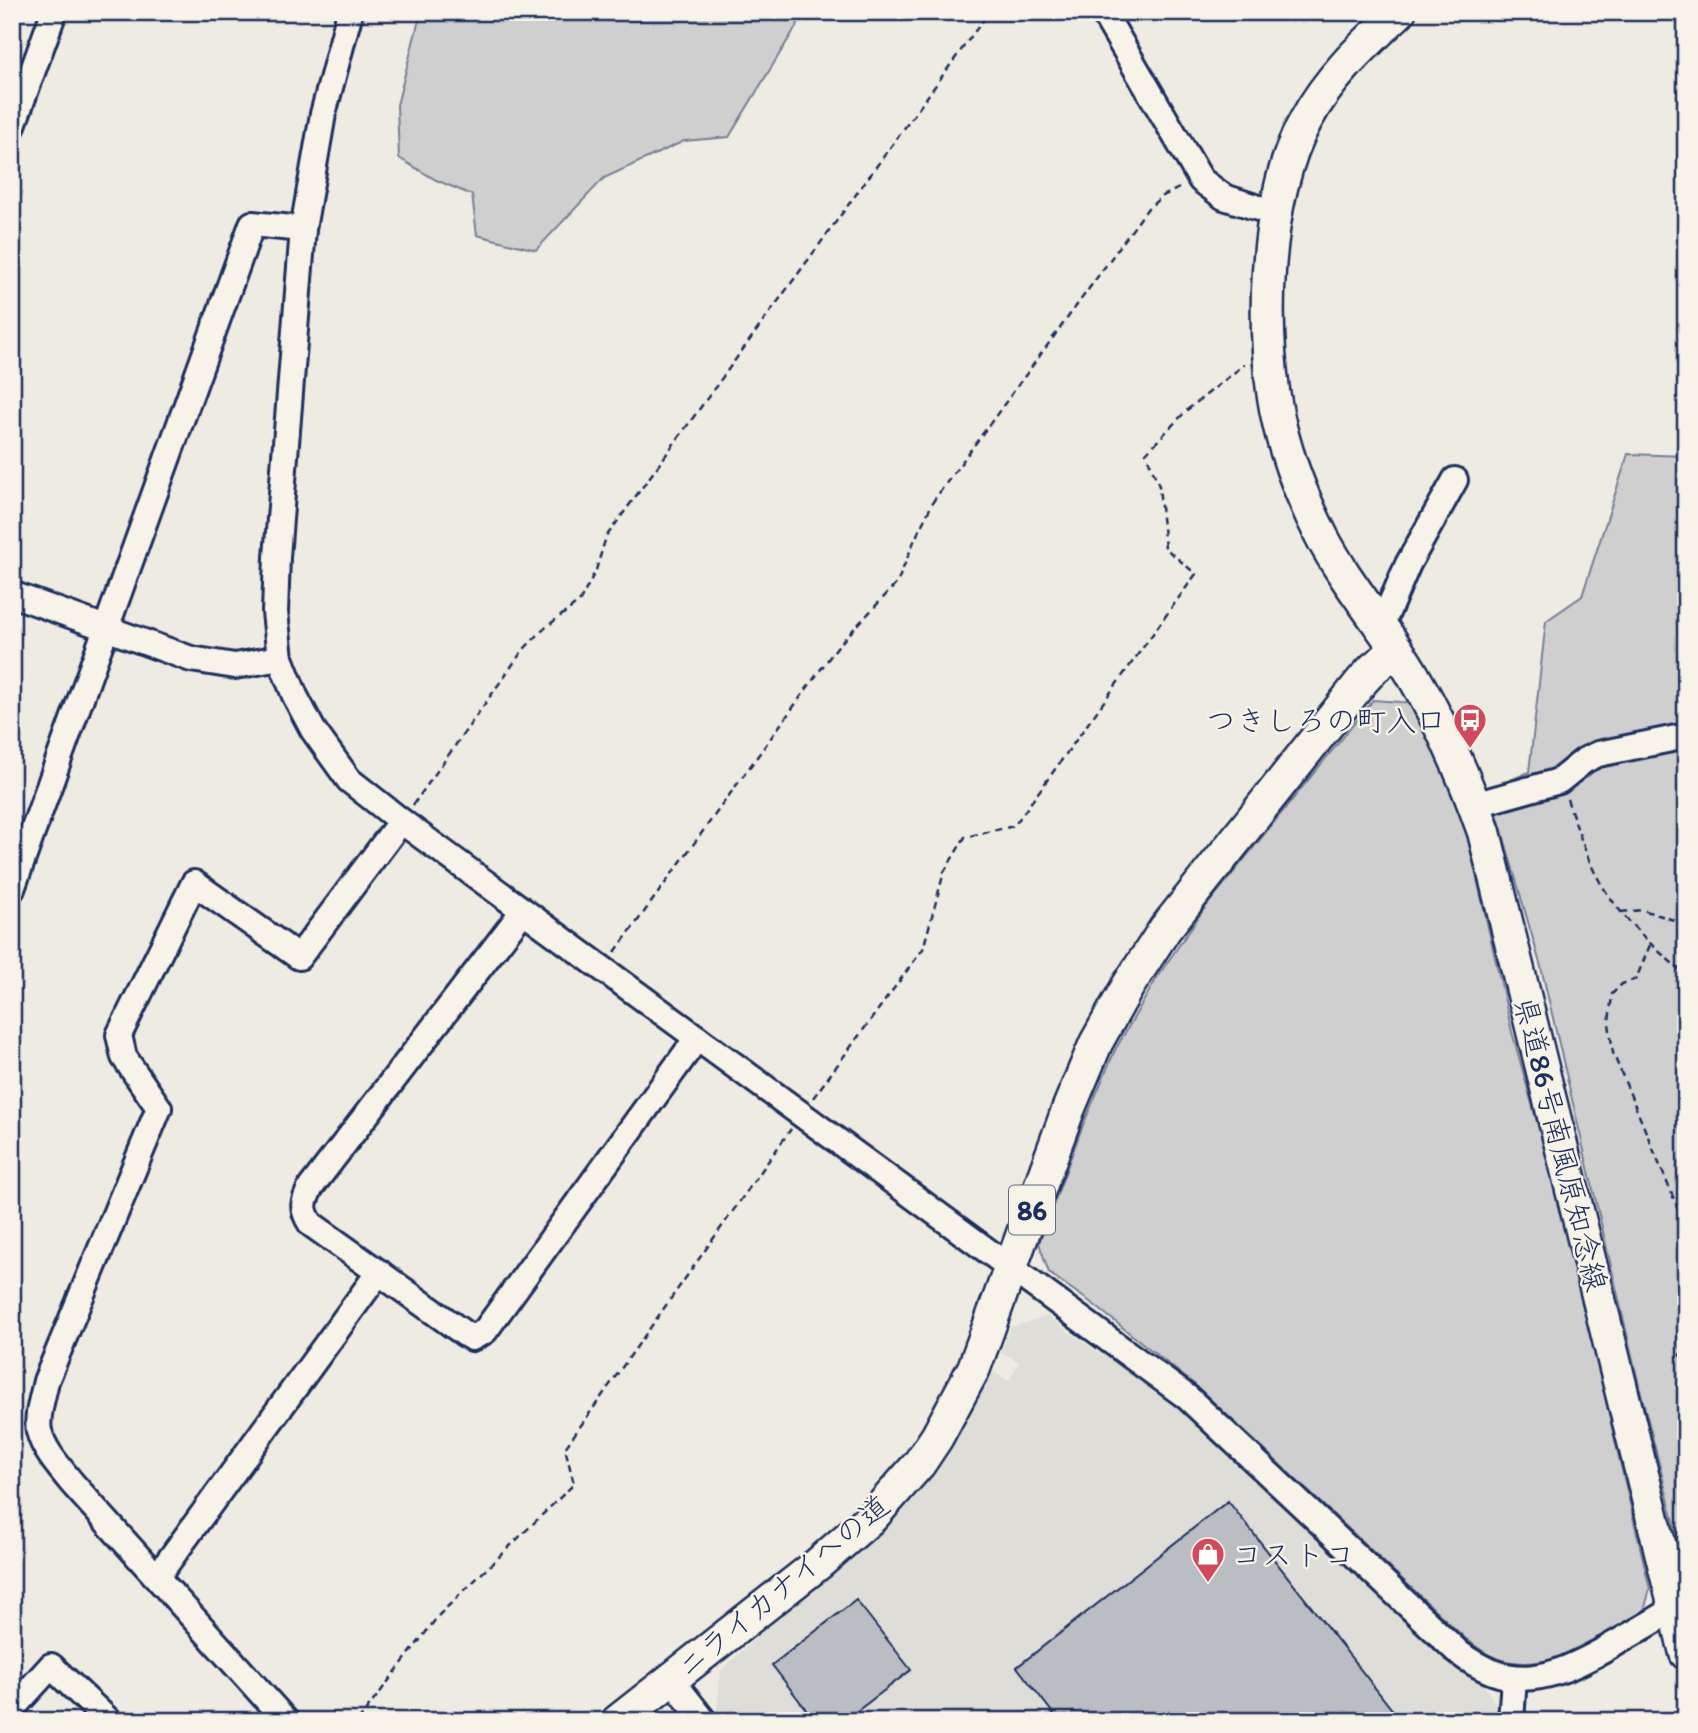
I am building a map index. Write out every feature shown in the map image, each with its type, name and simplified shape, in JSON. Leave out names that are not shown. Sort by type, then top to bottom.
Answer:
[{"type":"main road","name":"県道86号南風原知念線","points":[[1399,12],[1352,56],[1325,89],[1304,122],[1279,188],[1268,307],[1279,424],[1295,475],[1322,537],[1414,677],[1452,747],[1486,841],[1686,1653]]},
{"type":"main road","name":"ニライカナイへの道","points":[[618,1721],[818,1564],[873,1516],[898,1490],[937,1437],[974,1368],[1096,1043],[1128,986],[1165,929],[1362,681],[1397,650]]},
{"type":"street","points":[[12,128],[54,12]]},
{"type":"street","points":[[350,12],[323,114],[303,229],[275,612],[280,658],[295,696],[313,730],[349,780],[523,911],[1187,1397],[1473,1664],[1514,1678],[1530,1679],[1551,1675],[1572,1668],[1675,1608]]},
{"type":"street","points":[[1114,17],[1148,93],[1200,180],[1224,197],[1275,213]]},
{"type":"street","points":[[12,888],[252,224],[303,229]]},
{"type":"street","points":[[1378,624],[1386,615],[1408,564],[1455,480]]},
{"type":"street","points":[[12,594],[191,659],[235,666],[280,658]]},
{"type":"street","points":[[1474,805],[1559,781],[1585,760],[1598,754],[1686,736]]},
{"type":"street","points":[[286,1721],[72,1483],[50,1456],[39,1431],[46,1381],[159,1108],[124,1057],[119,1035],[194,883],[299,957],[401,821]]},
{"type":"street","points":[[523,911],[311,1187],[303,1204],[305,1215],[311,1224],[472,1338],[485,1331],[697,1038]]},
{"type":"street","points":[[158,1577],[379,1272]]},
{"type":"street","points":[[12,1709],[51,1666],[109,1721]]},
{"type":"street","points":[[1511,1721],[1514,1678]]},
{"type":"street","points":[[671,1679],[704,1721]]},
{"type":"path","points":[[401,821],[523,650],[545,628],[580,601],[597,570],[606,537],[989,12]]},
{"type":"path","points":[[603,969],[837,647],[897,583],[934,500],[1148,208],[1180,187],[1200,180]]},
{"type":"path","points":[[358,1721],[439,1615],[574,1484],[565,1448],[801,1114],[923,949],[944,872],[965,837],[1014,826],[1196,574],[1165,548],[1158,486],[1146,453],[1187,411],[1270,343]]},
{"type":"path","points":[[1559,781],[1590,861],[1620,912],[1650,945],[1686,975]]},
{"type":"path","points":[[1620,912],[1643,910],[1686,924]]},
{"type":"path","points":[[1650,945],[1636,979],[1622,984],[1612,994],[1610,1033],[1613,1053],[1676,1204],[1686,1241]]},
{"type":"path","points":[[1686,1318],[1681,1355],[1686,1361]]},
{"type":"shaded area","points":[[421,12],[805,12],[729,137],[684,141],[604,178],[536,250],[477,235],[472,195],[436,180],[399,158],[397,105]]},
{"type":"shaded area","points":[[1628,454],[1686,456],[1686,1569],[1638,1381],[1541,967],[1490,789],[1529,772],[1546,621],[1582,596]]},
{"type":"shaded area","points":[[1373,700],[1414,703],[1460,810],[1512,1032],[1557,1194],[1650,1589],[1644,1611],[1576,1650],[1540,1662],[1522,1663],[1497,1659],[1465,1638],[1195,1385],[1093,1304],[1049,1273],[1039,1243],[1083,1125],[1115,1050],[1158,976],[1204,909]]},
{"type":"shaded area","points":[[1047,1316],[1103,1356],[1136,1371],[1452,1663],[1466,1675],[1483,1683],[1503,1716],[1503,1721],[716,1721],[721,1670],[762,1632],[858,1554],[917,1496],[950,1450],[993,1372],[1009,1381],[1019,1362],[1001,1352],[1010,1328]]},
{"type":"building","name":"コストコ","points":[[1228,1501],[1401,1721],[1059,1721],[1017,1667]]},
{"type":"building","points":[[856,1600],[911,1670],[844,1721],[815,1721],[772,1665]]},
{"type":"place","name":"つきしろの町入口","points":[[1470,750]]},
{"type":"place","name":"コストコ","points":[[1208,1584]]}]
